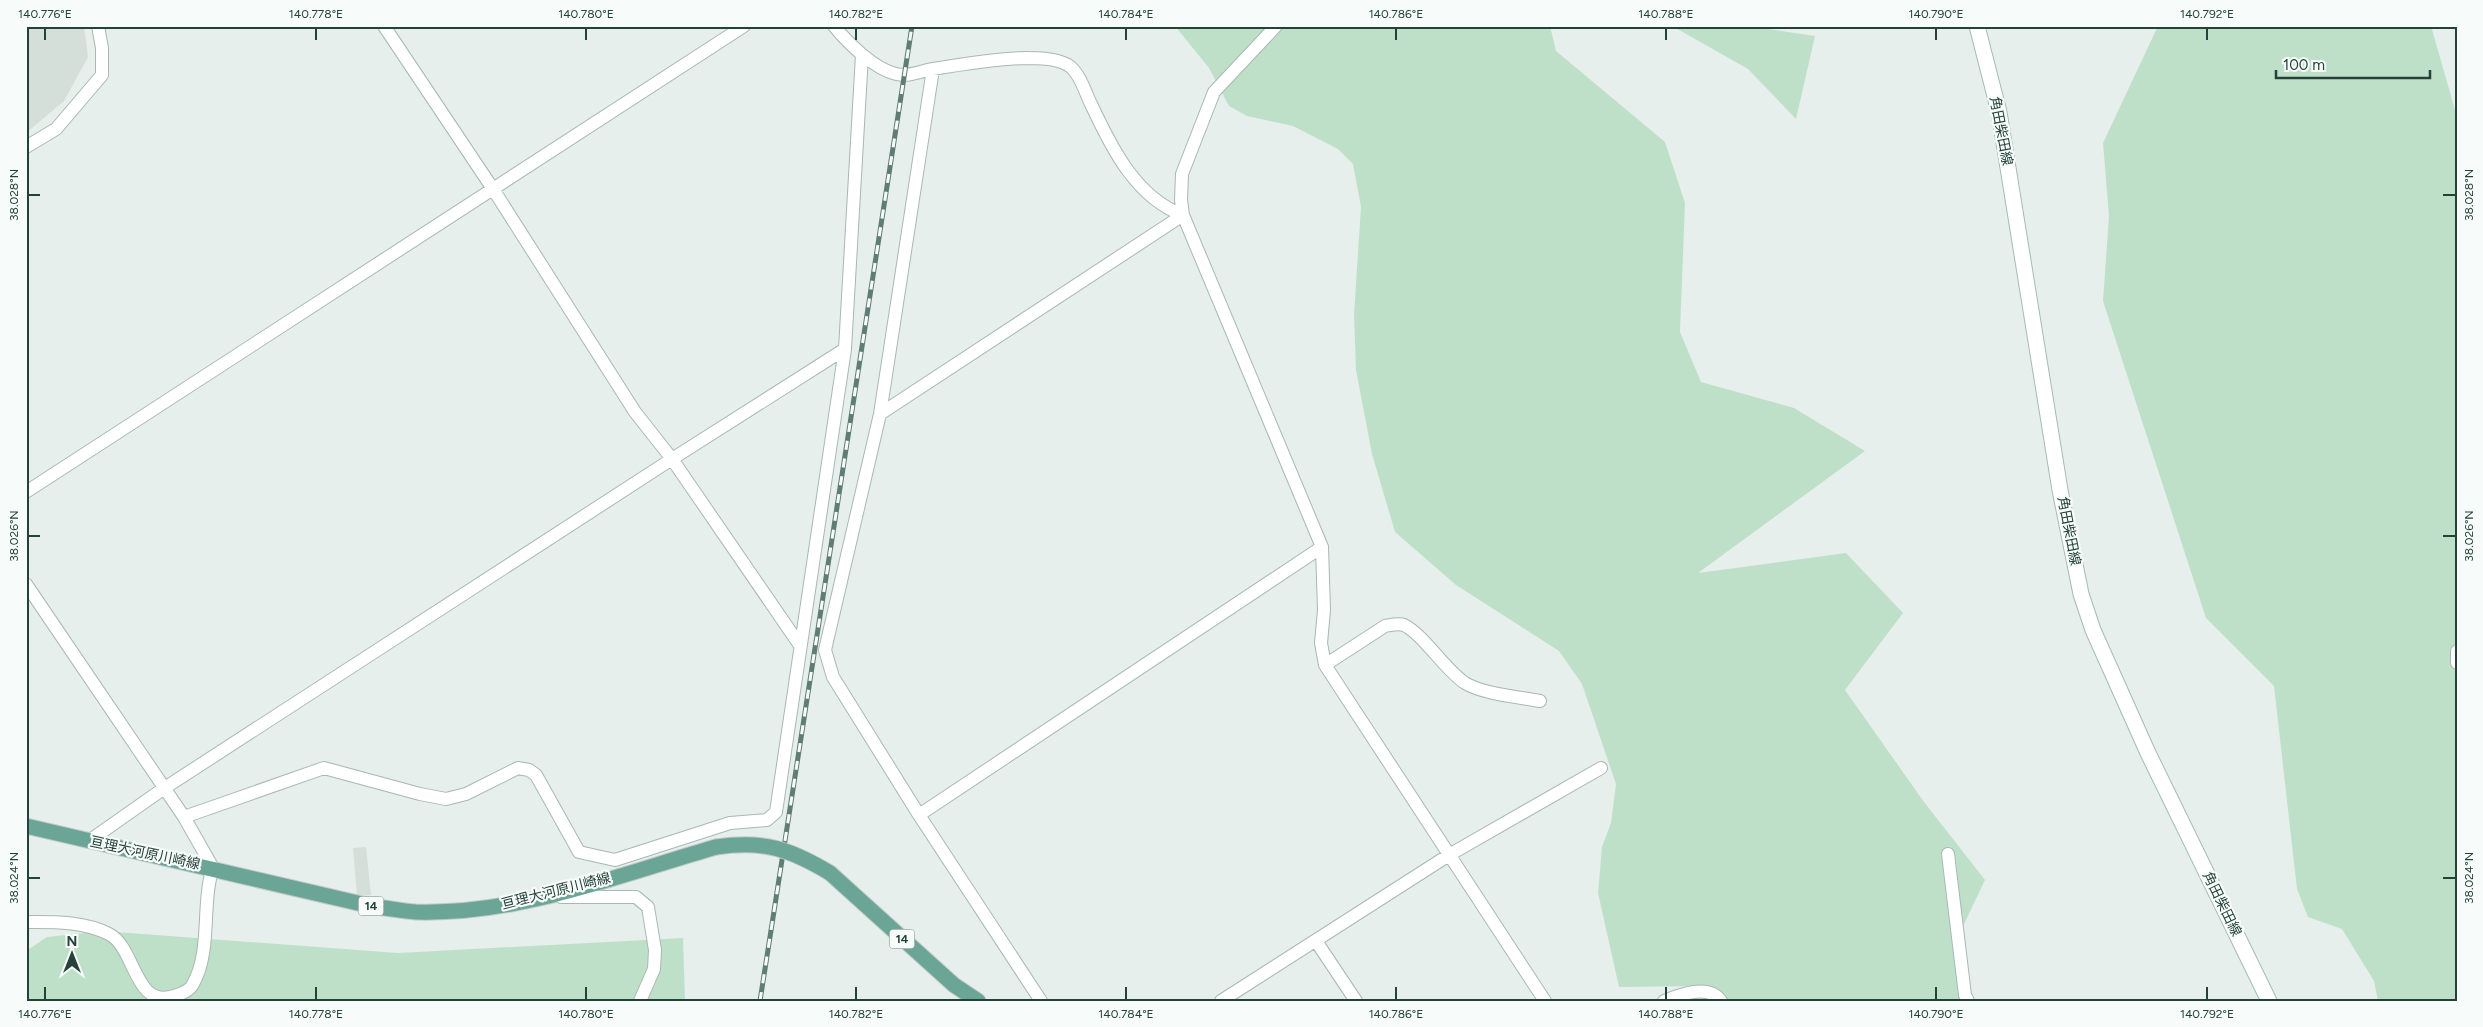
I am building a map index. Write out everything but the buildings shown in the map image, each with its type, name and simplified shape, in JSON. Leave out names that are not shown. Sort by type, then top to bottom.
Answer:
[{"type":"main road","name":"角田柴田線","points":[[1977,26],[1998,112],[2060,490],[2082,594],[2093,630],[2148,753],[2269,1001]]},
{"type":"main road","name":"亘理大河原川崎線","points":[[26,826],[375,907],[416,912],[479,908],[538,898],[716,847],[738,844],[783,850],[799,855],[830,873],[954,985],[978,1001]]},
{"type":"street","points":[[26,148],[56,129],[102,74],[102,48],[98,26]]},
{"type":"street","points":[[384,26],[493,189],[635,412],[672,459],[799,644]]},
{"type":"street","points":[[26,492],[744,26]]},
{"type":"street","points":[[834,26],[862,55],[896,74],[915,75],[933,69],[1033,58],[1050,59],[1070,66],[1081,82],[1117,155],[1131,175],[1170,210],[1183,215]]},
{"type":"street","points":[[1276,26],[1214,92],[1182,174],[1180,200],[1183,215],[1322,547],[1324,610],[1321,644],[1325,665],[1545,1001]]},
{"type":"street","points":[[184,817],[324,768],[420,794],[446,798],[466,794],[518,768],[529,770],[536,776],[578,852],[615,860],[730,823],[767,820],[776,812],[799,644],[846,349],[862,55]]},
{"type":"street","points":[[933,69],[880,414],[825,650],[833,677],[919,815],[1041,1001]]},
{"type":"street","points":[[880,414],[1183,215]]},
{"type":"street","points":[[90,841],[163,789],[672,459],[846,349]]},
{"type":"street","points":[[919,815],[1322,547]]},
{"type":"street","points":[[26,584],[163,789],[184,817],[213,868],[208,881],[206,931],[196,976],[193,985],[186,991],[174,996],[166,998],[148,992],[142,985],[124,948],[110,934],[85,926],[26,922]]},
{"type":"street","points":[[1325,665],[1385,626],[1395,624],[1404,626],[1466,684],[1479,689],[1540,701]]},
{"type":"street","points":[[2457,651],[2457,663]]},
{"type":"street","points":[[1221,1001],[1449,855],[1601,768]]},
{"type":"street","points":[[1948,854],[1965,995],[1968,1001]]},
{"type":"street","points":[[538,898],[636,897],[648,907],[655,950],[654,970],[640,1001]]},
{"type":"street","points":[[1316,941],[1356,1001]]},
{"type":"street","points":[[1664,1001],[1681,994],[1707,992],[1718,997],[1721,1001]]},
{"type":"shaded area","points":[[26,26],[84,26],[88,57],[64,101],[26,133]]},
{"type":"shaded area","points":[[366,847],[371,895],[357,896],[353,848]]},
{"type":"green space","points":[[1175,26],[1550,26],[1556,51],[1665,142],[1685,203],[1680,332],[1701,382],[1794,408],[1865,451],[1698,573],[1846,553],[1903,613],[1845,690],[1924,802],[1985,880],[1955,943],[1970,1001],[1716,1001],[1705,986],[1619,987],[1598,893],[1602,847],[1611,823],[1616,784],[1582,684],[1559,651],[1456,585],[1395,532],[1372,454],[1356,370],[1354,315],[1361,207],[1353,164],[1338,149],[1293,126],[1247,116],[1229,106],[1209,68]]},
{"type":"green space","points":[[1672,26],[1749,26],[1815,36],[1796,119],[1748,69]]},
{"type":"green space","points":[[2158,26],[2431,26],[2457,117],[2457,1001],[2378,1001],[2374,981],[2342,929],[2308,917],[2297,889],[2274,686],[2206,618],[2103,301],[2109,216],[2103,143]]},
{"type":"green space","points":[[103,931],[398,953],[683,938],[685,1001],[26,1001],[26,951],[47,937]]},
{"type":"railway","points":[[760,1001],[912,26]]}]
